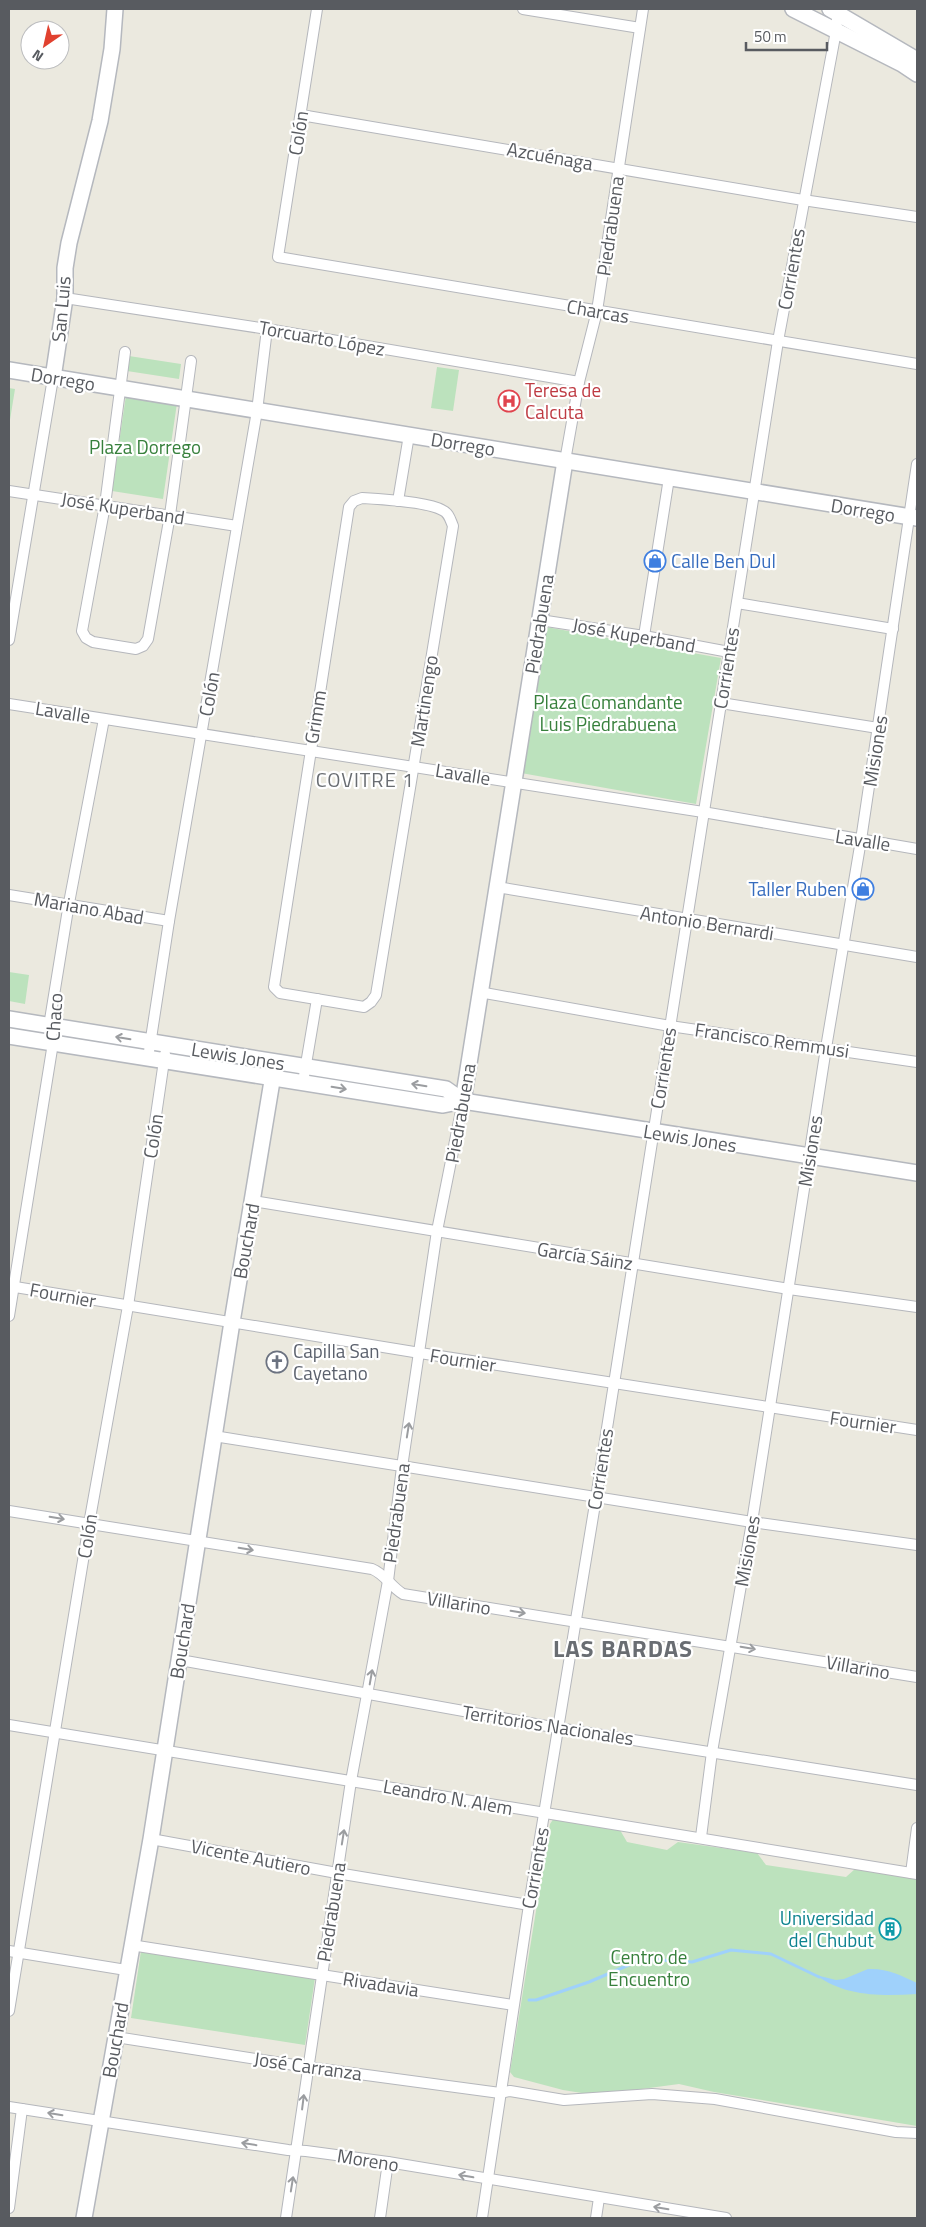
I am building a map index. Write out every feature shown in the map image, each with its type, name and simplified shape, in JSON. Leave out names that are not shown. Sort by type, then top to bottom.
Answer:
[{"type":"main road","name":"San Luis","points":[[53,378],[65,298],[65,268],[69,243],[100,121],[112,49],[115,9]]},
{"type":"main road","points":[[793,9],[902,64],[917,74]]},
{"type":"main road","points":[[835,10],[917,60]]},
{"type":"main road","name":"Dorrego","points":[[9,370],[913,518]]},
{"type":"main road","name":"Piedrabuena","points":[[463,1101],[565,461]]},
{"type":"main road","name":"Lewis Jones","points":[[9,1019],[166,1045],[274,1070],[303,1082],[443,1105],[463,1101],[917,1173]]},
{"type":"main road","name":"Lewis Jones","points":[[9,1036],[165,1060],[274,1070],[305,1066],[446,1089],[463,1101]]},
{"type":"main road","name":"Bouchard","points":[[84,2218],[126,1970],[151,1839],[232,1322],[274,1070]]},
{"type":"street","name":"Colón","points":[[278,257],[317,9]]},
{"type":"street","points":[[523,9],[640,28]]},
{"type":"street","name":"Piedrabuena","points":[[565,461],[579,382],[597,311],[643,9]]},
{"type":"street","name":"Corrientes","points":[[482,2218],[513,2005],[654,1132],[702,812],[778,341],[836,31],[835,10]]},
{"type":"street","name":"Azcuénaga","points":[[300,114],[804,200],[917,217]]},
{"type":"street","name":"Charcas","points":[[278,257],[917,364]]},
{"type":"street","name":"Torcuarto López","points":[[65,298],[267,329],[579,382]]},
{"type":"street","name":"Colón","points":[[148,1058],[169,922],[257,411],[267,329]]},
{"type":"street","points":[[125,352],[105,505],[82,631],[86,638],[93,642],[136,648],[143,646],[148,639],[170,515],[191,361]]},
{"type":"street","name":"San Luis","points":[[9,640],[53,378]]},
{"type":"street","points":[[398,501],[409,435]]},
{"type":"street","name":"Misiones","points":[[701,1837],[712,1752],[752,1522],[808,1156],[861,840],[893,629],[913,518],[917,464]]},
{"type":"street","points":[[644,636],[669,478]]},
{"type":"street","name":"José Kuperband","points":[[9,491],[238,526]]},
{"type":"street","name":"Grimm","points":[[317,999],[280,993],[274,987],[309,750],[349,507],[354,501],[362,498],[398,501]]},
{"type":"street","name":"Martinengo","points":[[317,999],[364,1007],[372,1002],[376,995],[453,526],[449,515],[442,509],[398,501]]},
{"type":"street","points":[[737,603],[893,629]]},
{"type":"street","name":"José Kuperband","points":[[540,620],[644,636],[729,652]]},
{"type":"street","points":[[721,703],[878,728]]},
{"type":"street","name":"Lavalle","points":[[9,704],[702,812],[917,849]]},
{"type":"street","name":"Chaco","points":[[9,1316],[11,1286],[53,1043],[49,1026],[69,903],[104,718]]},
{"type":"street","name":"Antonio Bernardi","points":[[497,887],[917,957]]},
{"type":"street","name":"Mariano Abad","points":[[9,895],[69,903],[169,922]]},
{"type":"street","name":"Francisco Remmusi","points":[[479,992],[670,1026],[917,1062]]},
{"type":"street","points":[[303,1082],[317,999]]},
{"type":"street","name":"Colón","points":[[9,2010],[13,1952],[55,1733],[88,1524],[128,1306],[166,1045]]},
{"type":"street","name":"Piedrabuena","points":[[286,2218],[337,1874],[388,1581],[402,1467],[437,1231],[463,1101]]},
{"type":"street","name":"García Sáinz","points":[[253,1202],[789,1289],[917,1307]]},
{"type":"street","name":"Fournier","points":[[11,1286],[420,1353],[917,1430]]},
{"type":"street","points":[[214,1436],[752,1522],[917,1544]]},
{"type":"street","name":"Villarino","points":[[9,1510],[372,1569],[380,1572],[395,1589],[403,1594],[730,1645],[917,1677]]},
{"type":"street","name":"Territorios Nacionales","points":[[180,1660],[558,1728],[917,1785]]},
{"type":"street","name":"Leandro N. Alem","points":[[9,1725],[701,1837],[914,1874]]},
{"type":"street","points":[[914,1874],[917,1828]]},
{"type":"street","name":"Vicente Autiero","points":[[151,1839],[337,1874],[529,1905]]},
{"type":"street","name":"Rivadavia","points":[[131,1946],[513,2005]]},
{"type":"street","points":[[13,1952],[126,1970]]},
{"type":"street","name":"José Carranza","points":[[116,2037],[308,2067],[500,2093],[510,2091],[564,2100],[652,2094],[715,2099],[896,2132],[917,2133]]},
{"type":"street","name":"Moreno","points":[[9,2107],[388,2162],[696,2216],[726,2218]]},
{"type":"street","points":[[9,2208],[22,2109]]},
{"type":"street","points":[[380,2218],[388,2162]]},
{"type":"street","points":[[596,2218],[599,2198]]},
{"type":"green space","points":[[129,356],[181,364],[179,379],[127,371]]},
{"type":"green space","points":[[437,367],[459,370],[453,411],[431,408]]},
{"type":"green space","points":[[9,388],[15,389],[9,426]]},
{"type":"green space","name":"Plaza Dorrego","points":[[126,395],[177,403],[163,499],[112,491]]},
{"type":"green space","name":"Plaza Comandante Luis Piedrabuena","points":[[546,627],[721,658],[696,804],[521,773]]},
{"type":"green space","points":[[9,972],[29,975],[25,1004],[9,1001]]},
{"type":"green space","points":[[63,1033],[136,1044],[135,1050],[62,1039]]},
{"type":"green space","points":[[181,1052],[254,1063],[253,1069],[180,1058]]},
{"type":"green space","points":[[324,1074],[446,1094],[445,1099],[323,1080]]},
{"type":"green space","name":"Centro de Encuentro","points":[[554,1818],[620,1830],[627,1842],[667,1850],[678,1842],[757,1853],[766,1865],[846,1877],[855,1869],[917,1879],[917,2126],[714,2092],[679,2084],[604,2094],[588,2094],[563,2090],[514,2077],[510,2072],[550,1824]]},
{"type":"green space","points":[[141,1951],[315,1978],[305,2045],[131,2018]]},
{"type":"water","points":[[868,1969],[887,1971],[917,1983],[917,1994],[877,1995],[852,1991],[839,1988],[816,1975],[836,1980],[844,1979]]},
{"type":"waterway","points":[[529,2000],[536,2000],[589,1982],[643,1959],[692,1962],[731,1950],[771,1954],[819,1977]]},
{"type":"place","name":"Teresa de Calcuta","points":[[509,401]]},
{"type":"place","name":"Calle Ben Dul","points":[[655,561]]},
{"type":"place","name":"Taller Ruben","points":[[863,889]]},
{"type":"place","name":"Capilla San Cayetano","points":[[277,1362]]},
{"type":"place","name":"Universidad del Chubut","points":[[890,1929]]},
{"type":"district","name":"COVITRE 1","points":[[365,780]]},
{"type":"district","name":"LAS BARDAS","points":[[623,1649]]}]
